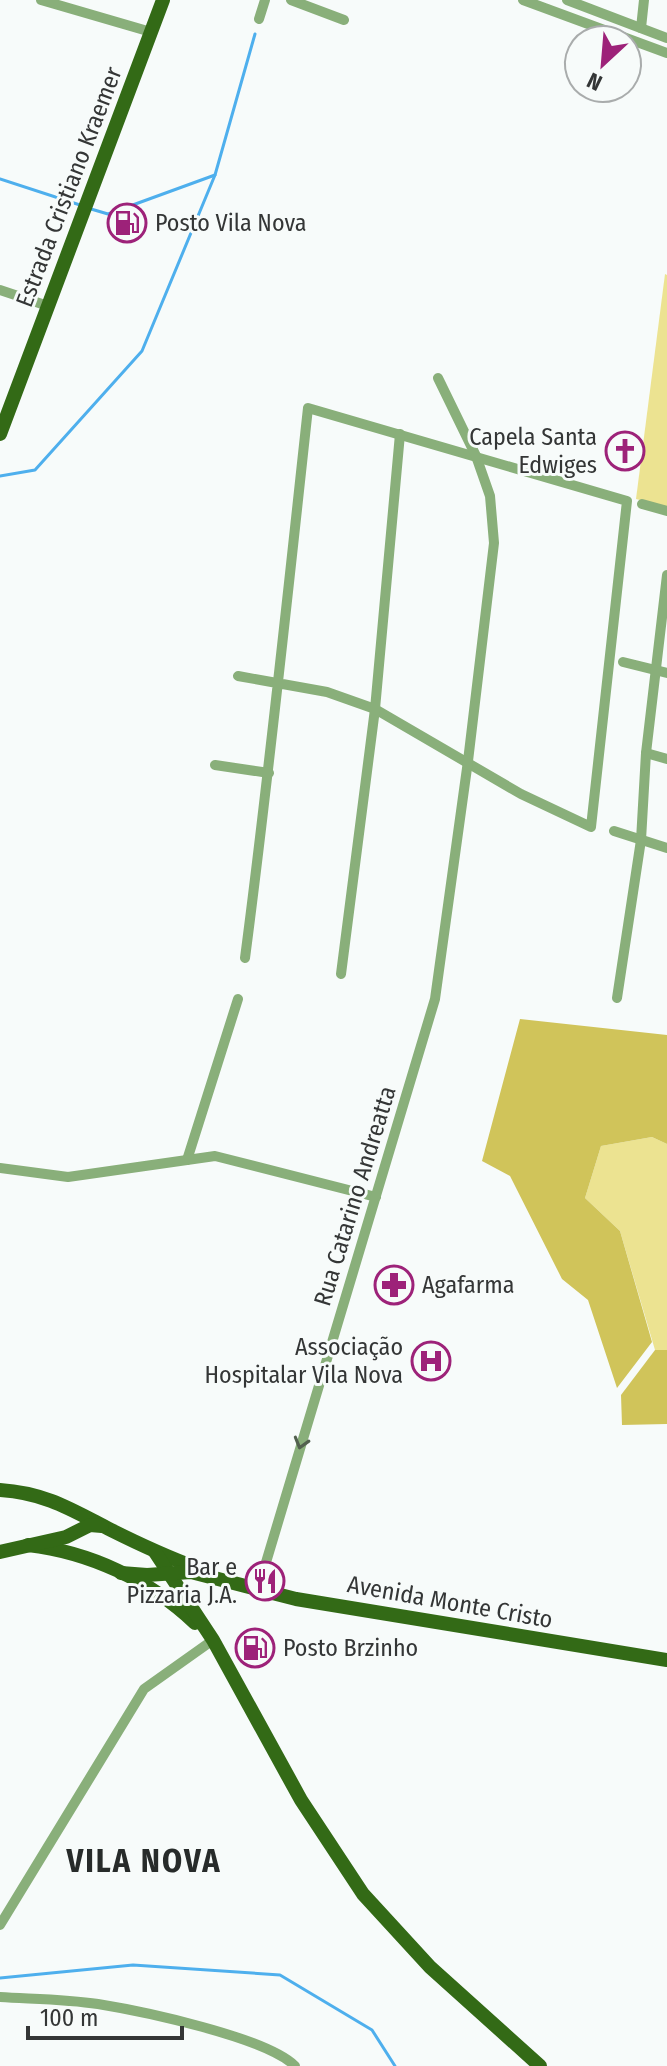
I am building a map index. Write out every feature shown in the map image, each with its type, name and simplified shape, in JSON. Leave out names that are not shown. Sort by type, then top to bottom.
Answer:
[{"type":"main road","name":"Estrada Cristiano Kraemer","points":[[0,434],[163,0]]},
{"type":"main road","points":[[0,1490],[21,1492],[69,1506],[106,1528]]},
{"type":"main road","points":[[69,1506],[75,1516],[76,1533],[82,1549],[91,1560]]},
{"type":"main road","points":[[0,1552],[76,1533],[90,1525],[106,1528]]},
{"type":"main road","name":"Avenida Monte Cristo","points":[[106,1528],[155,1552],[227,1580]]},
{"type":"main road","points":[[28,1545],[91,1560],[121,1573],[164,1596],[213,1640]]},
{"type":"main road","points":[[155,1552],[213,1640],[301,1800],[363,1894],[430,1967],[540,2066]]},
{"type":"main road","name":"Avenida Monte Cristo","points":[[121,1573],[191,1572],[296,1599],[667,1660]]},
{"type":"street","points":[[41,0],[151,32]]},
{"type":"street","points":[[259,19],[265,0]]},
{"type":"street","points":[[291,0],[344,20]]},
{"type":"street","points":[[523,0],[667,53]]},
{"type":"street","points":[[567,0],[630,24]]},
{"type":"street","points":[[641,24],[644,0]]},
{"type":"street","points":[[643,29],[667,38]]},
{"type":"street","points":[[0,290],[48,306]]},
{"type":"street","name":"Rua Catarino Andreatta","points":[[258,1589],[435,999],[494,543],[490,496],[476,456],[438,378]]},
{"type":"street","points":[[238,676],[278,683],[327,692],[375,709],[521,794],[591,827],[627,501],[308,408],[278,683],[269,773],[245,958]]},
{"type":"street","points":[[341,974],[375,709],[400,434]]},
{"type":"street","points":[[642,504],[667,511]]},
{"type":"street","points":[[617,998],[641,840],[646,753],[661,672],[667,575]]},
{"type":"street","points":[[623,662],[661,672]]},
{"type":"street","points":[[646,753],[667,759]]},
{"type":"street","points":[[215,765],[269,773]]},
{"type":"street","points":[[614,831],[667,848]]},
{"type":"street","points":[[187,1160],[238,999]]},
{"type":"street","points":[[0,1168],[68,1177],[215,1156],[376,1197]]},
{"type":"street","points":[[0,1925],[144,1689],[213,1640]]},
{"type":"street","points":[[0,1997],[96,2004],[203,2028],[263,2047],[295,2066]]},
{"type":"shaded area","points":[[667,275],[667,507],[636,499]]},
{"type":"shaded area","points":[[520,1019],[667,1035],[667,1144],[652,1137],[601,1146],[585,1198],[620,1231],[652,1342],[617,1388],[588,1300],[562,1279],[510,1176],[482,1161]]},
{"type":"shaded area","points":[[652,1137],[667,1144],[667,1350],[655,1350],[620,1231],[585,1198],[601,1146]]},
{"type":"shaded area","points":[[655,1350],[667,1350],[667,1424],[622,1425],[621,1395]]},
{"type":"waterway","points":[[0,476],[35,470],[142,351],[215,175],[255,34]]},
{"type":"waterway","points":[[91,209],[108,214],[215,175]]},
{"type":"waterway","points":[[0,179],[80,205]]},
{"type":"waterway","points":[[0,1978],[133,1965],[280,1975],[372,2030],[395,2066]]},
{"type":"place","name":"Posto Vila Nova","points":[[127,223]]},
{"type":"place","name":"Capela Santa Edwiges","points":[[625,451]]},
{"type":"place","name":"Agafarma","points":[[394,1285]]},
{"type":"place","name":"Associação Hospitalar Vila Nova","points":[[431,1361]]},
{"type":"place","name":"Bar e Pizzaria J.A.","points":[[265,1581]]},
{"type":"place","name":"Posto Brzinho","points":[[255,1648]]},
{"type":"district","name":"VILA NOVA","points":[[144,1861]]}]
